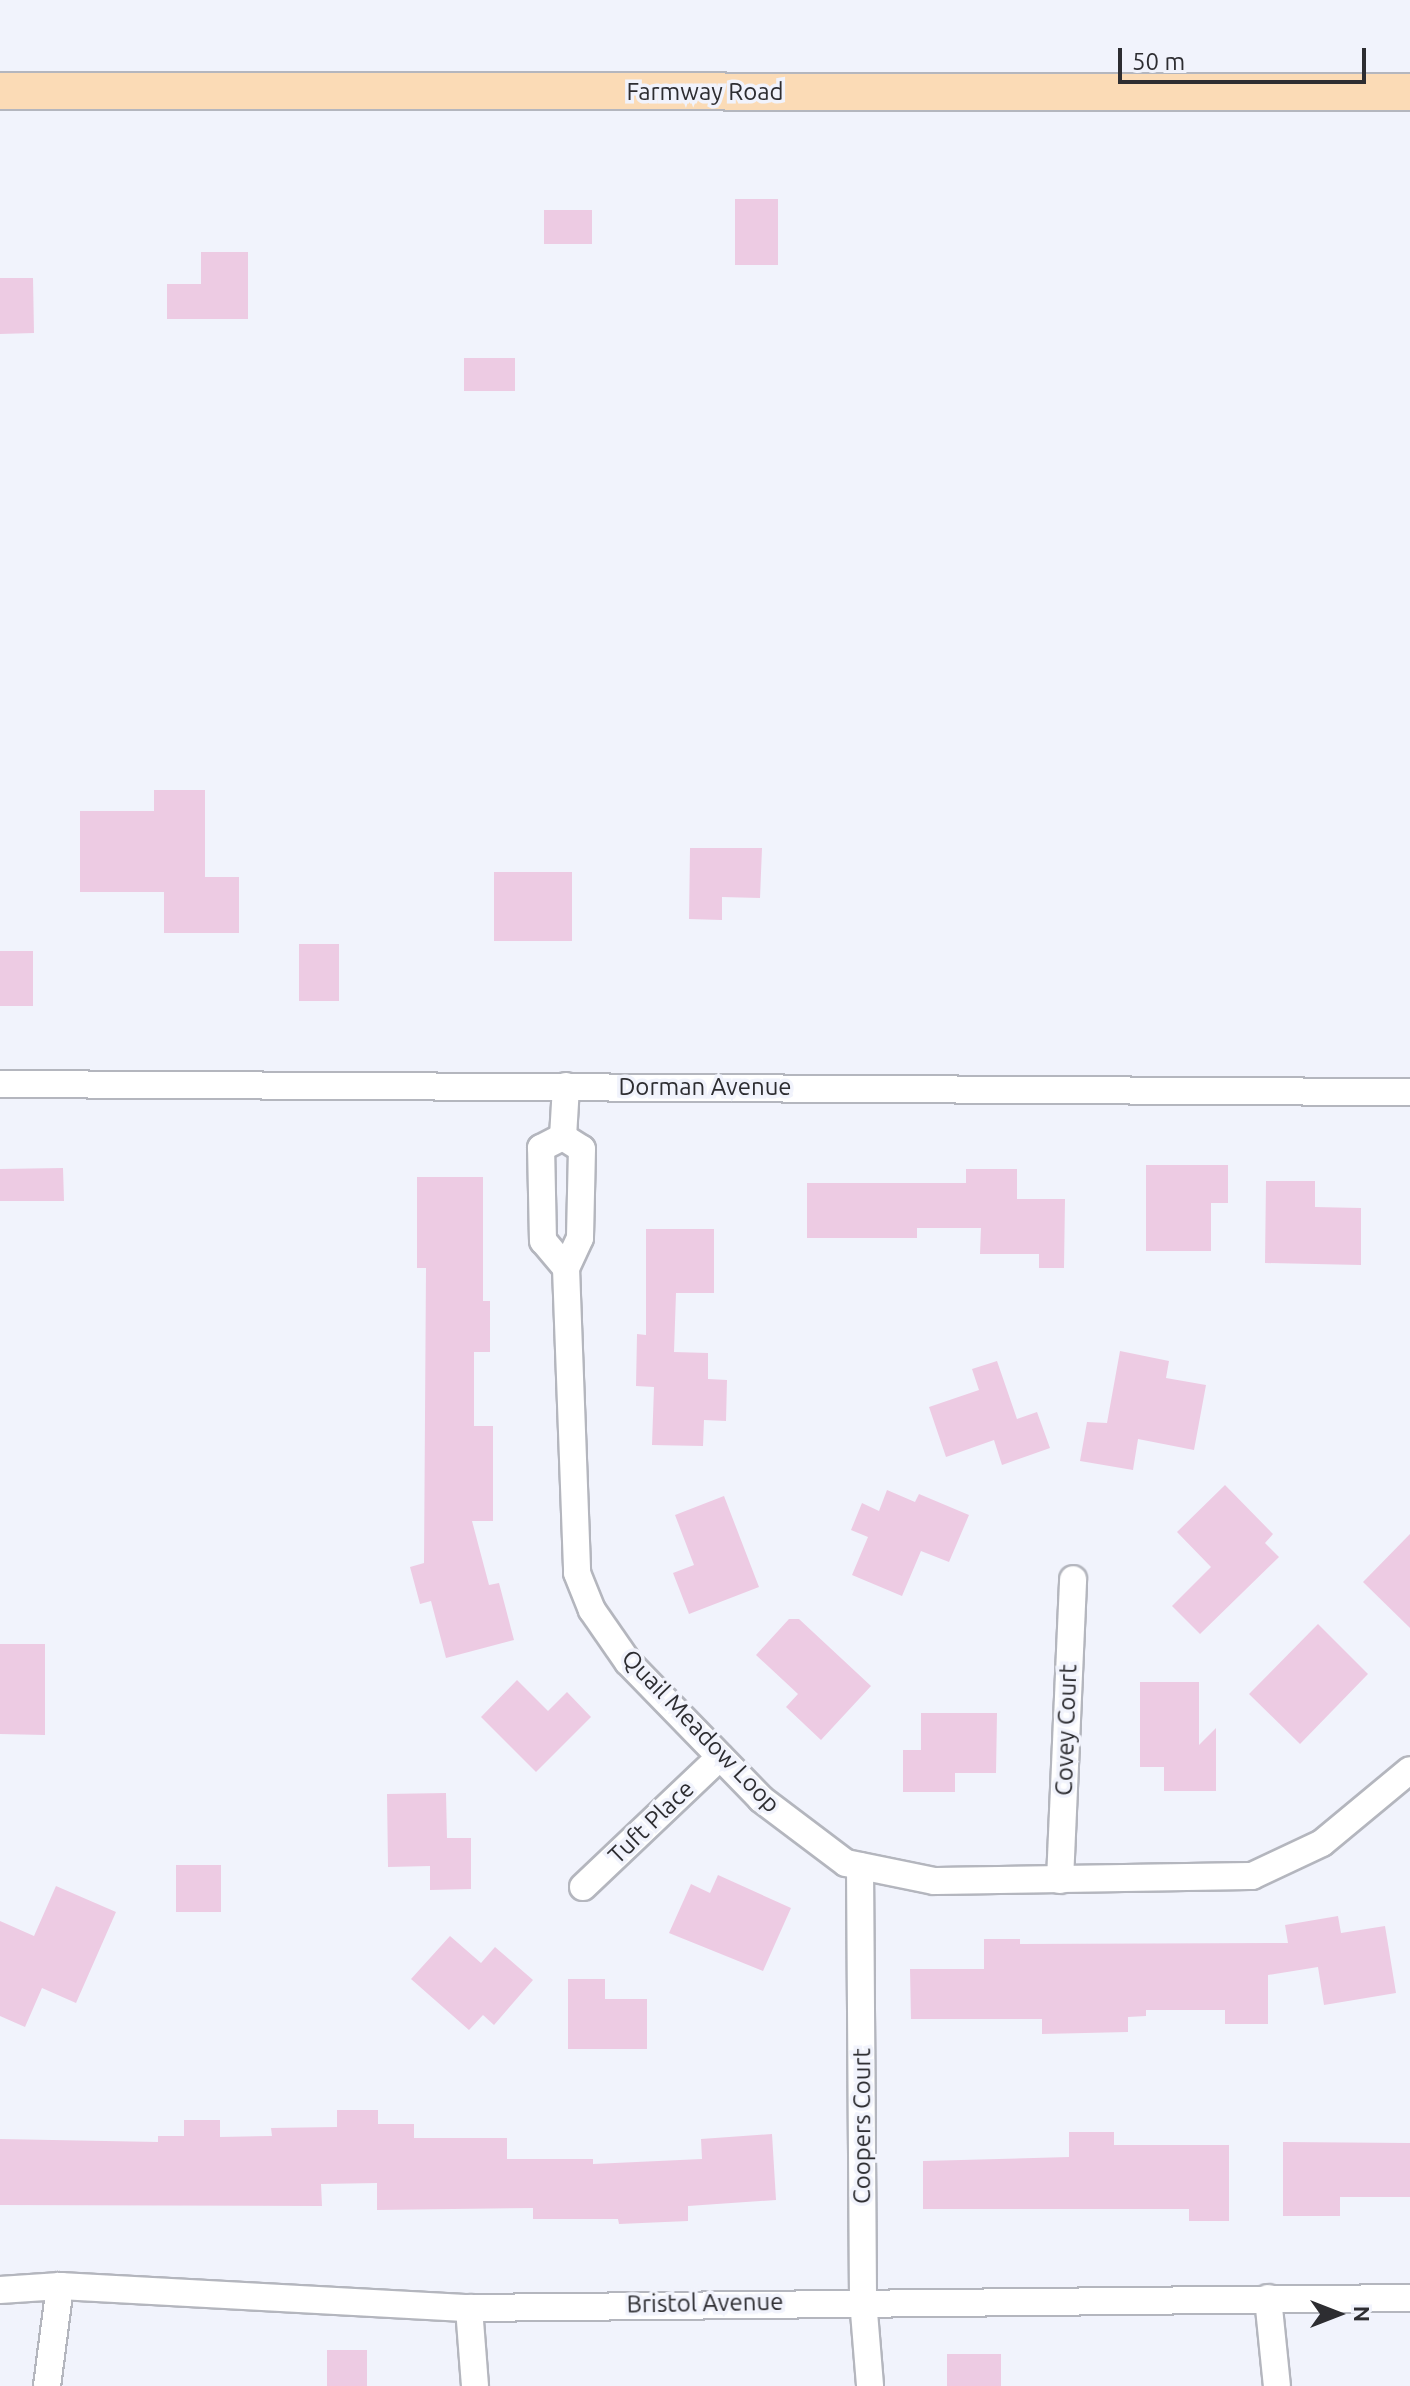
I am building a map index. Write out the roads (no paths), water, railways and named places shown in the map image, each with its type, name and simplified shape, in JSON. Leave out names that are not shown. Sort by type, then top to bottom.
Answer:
[{"type":"main road","name":"Farmway Road","points":[[0,91],[1410,92]]},
{"type":"street","name":"Dorman Avenue","points":[[0,1084],[1410,1092]]},
{"type":"street","points":[[566,1086],[563,1137],[541,1148],[543,1241],[566,1268]]},
{"type":"street","name":"Quail Meadow Loop","points":[[563,1137],[582,1149],[580,1238],[566,1268],[577,1573],[592,1610],[628,1662],[761,1799],[846,1863],[934,1881],[1252,1876],[1322,1843],[1410,1770]]},
{"type":"street","name":"Covey Court","points":[[1060,1880],[1073,1579]]},
{"type":"street","name":"Tuft Place","points":[[583,1887],[720,1757]]},
{"type":"street","name":"Coopers Court","points":[[860,1866],[863,2300],[870,2386]]},
{"type":"street","points":[[47,2386],[60,2286]]},
{"type":"street","name":"Bristol Avenue","points":[[0,2290],[60,2286],[469,2308],[863,2300],[1410,2298]]},
{"type":"street","points":[[1268,2298],[1277,2386]]},
{"type":"street","points":[[469,2308],[475,2386]]}]
